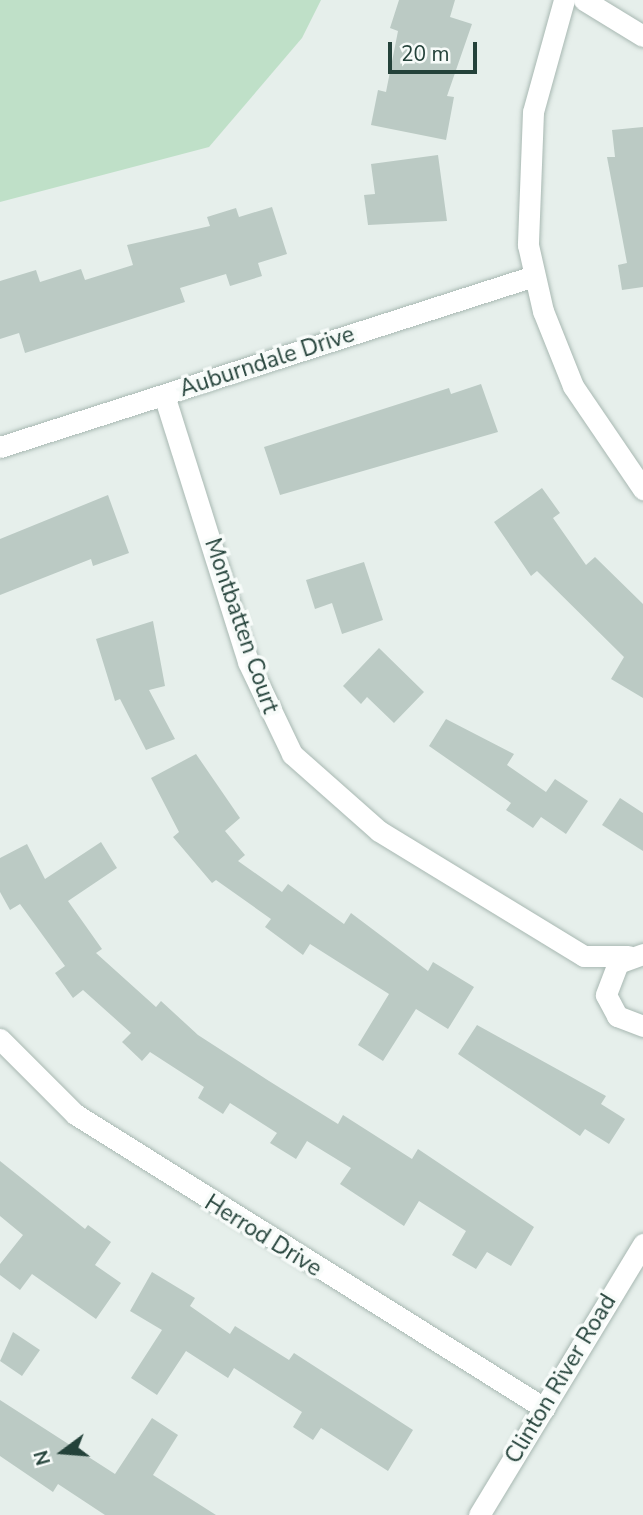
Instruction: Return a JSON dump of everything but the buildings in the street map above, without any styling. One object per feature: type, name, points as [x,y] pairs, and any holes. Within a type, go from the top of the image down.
[{"type":"street","points":[[564,0],[533,112],[528,220],[534,276],[573,386],[643,489]]},
{"type":"street","points":[[584,0],[643,36]]},
{"type":"street","name":"Auburndale Drive","points":[[0,447],[534,276]]},
{"type":"street","name":"Montbatten Court","points":[[164,395],[248,662],[292,754],[379,831],[584,956],[617,1016],[643,1026]]},
{"type":"street","points":[[584,956],[636,955]]},
{"type":"street","points":[[606,995],[611,972],[636,955]]},
{"type":"street","name":"Herrod Drive","points":[[0,1039],[75,1114],[544,1408]]},
{"type":"street","name":"Clinton River Road","points":[[479,1515],[643,1244]]},
{"type":"green space","points":[[0,0],[321,0],[302,38],[209,147],[0,202]]}]
